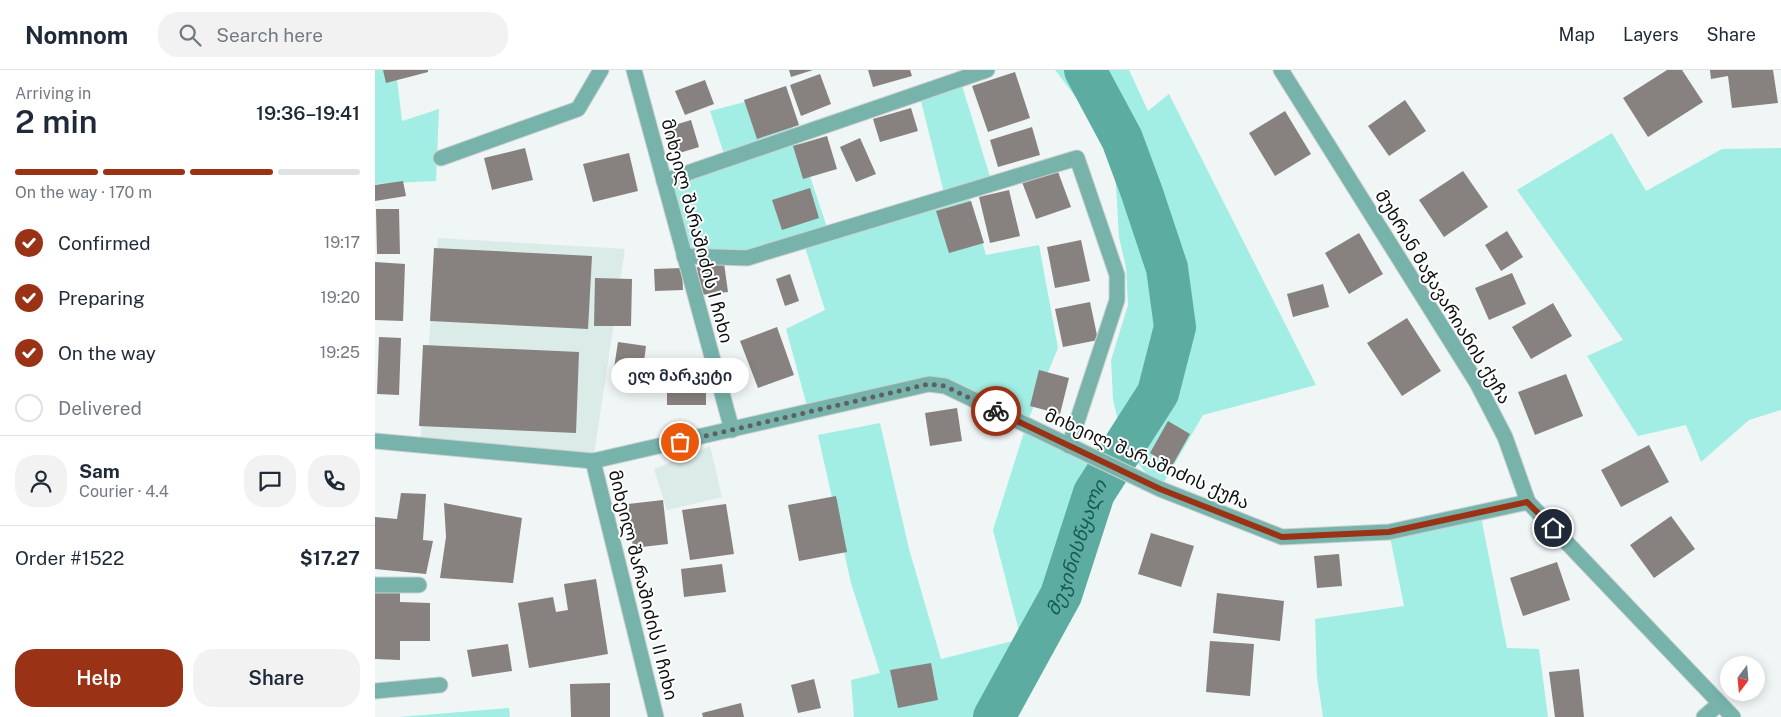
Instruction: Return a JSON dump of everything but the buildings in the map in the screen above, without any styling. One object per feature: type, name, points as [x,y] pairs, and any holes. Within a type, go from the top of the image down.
[{"type":"street","points":[[441,158],[578,109],[601,70]]},
{"type":"street","name":"მიხეილ შარაშიძის I ჩიხი","points":[[634,70],[732,430]]},
{"type":"street","points":[[664,181],[987,70]]},
{"type":"street","name":"მუხრან მაჭავარიანის ქუჩა","points":[[1281,70],[1477,383],[1505,437],[1527,502],[1733,717]]},
{"type":"street","points":[[684,256],[747,258],[1077,158],[1117,275],[1117,300],[1069,446]]},
{"type":"street","name":"მიხეილ შარაშიძის ქუჩა","points":[[375,441],[593,461],[929,384],[945,386],[1160,489],[1282,537],[1389,532],[1527,502]]},
{"type":"street","name":"მიხეილ შარაშიძის II ჩიხი","points":[[593,461],[656,717]]},
{"type":"street","points":[[375,585],[419,585]]},
{"type":"street","points":[[375,691],[439,685]]},
{"type":"street","points":[[1704,717],[1719,704]]},
{"type":"shaded area","points":[[375,70],[396,70],[402,121],[439,109],[436,181],[375,184]]},
{"type":"shaded area","points":[[1055,70],[1129,70],[1148,111],[1169,94],[1316,385],[1203,415],[1160,489],[1124,447],[1113,399],[1111,360],[1128,305],[1126,268],[1119,237],[1115,169],[1101,130]]},
{"type":"shaded area","points":[[960,79],[992,183],[967,191],[986,255],[1039,245],[1058,348],[1026,425],[1090,456],[1094,493],[1061,595],[994,717],[854,717],[851,680],[880,673],[851,583],[818,435],[880,423],[909,549],[941,659],[1021,639],[993,530],[1026,426],[945,386],[809,413],[786,329],[825,310],[803,241],[747,258],[684,256],[664,181],[726,160],[710,111],[779,93],[796,135],[829,233],[945,197],[919,93]]},
{"type":"shaded area","points":[[1612,133],[1646,191],[1722,149],[1781,148],[1781,410],[1749,420],[1701,462],[1686,425],[1638,436],[1587,356],[1623,340],[1517,190]]},
{"type":"shaded area","points":[[438,238],[625,249],[593,461],[420,445]]},
{"type":"shaded area","points":[[710,446],[722,497],[667,510],[654,469]]},
{"type":"shaded area","points":[[1480,512],[1507,648],[1539,649],[1548,717],[1323,717],[1317,677],[1315,619],[1404,606],[1389,532]]},
{"type":"shaded area","points":[[509,708],[510,717],[399,717]]},
{"type":"waterway","name":"მეჯინისწყალი","points":[[994,717],[1061,595],[1094,493],[1158,393],[1175,327],[1167,268],[1142,193],[1122,139],[1085,70]]},
{"type":"way so far","points":[[680,442],[929,384],[945,386],[996,411]]},
{"type":"place","name":"ელ მარკეტი","points":[[680,442]]},
{"type":"route","points":[[996,411],[1160,489],[1282,537],[1389,532],[1527,502],[1553,528]]}]
